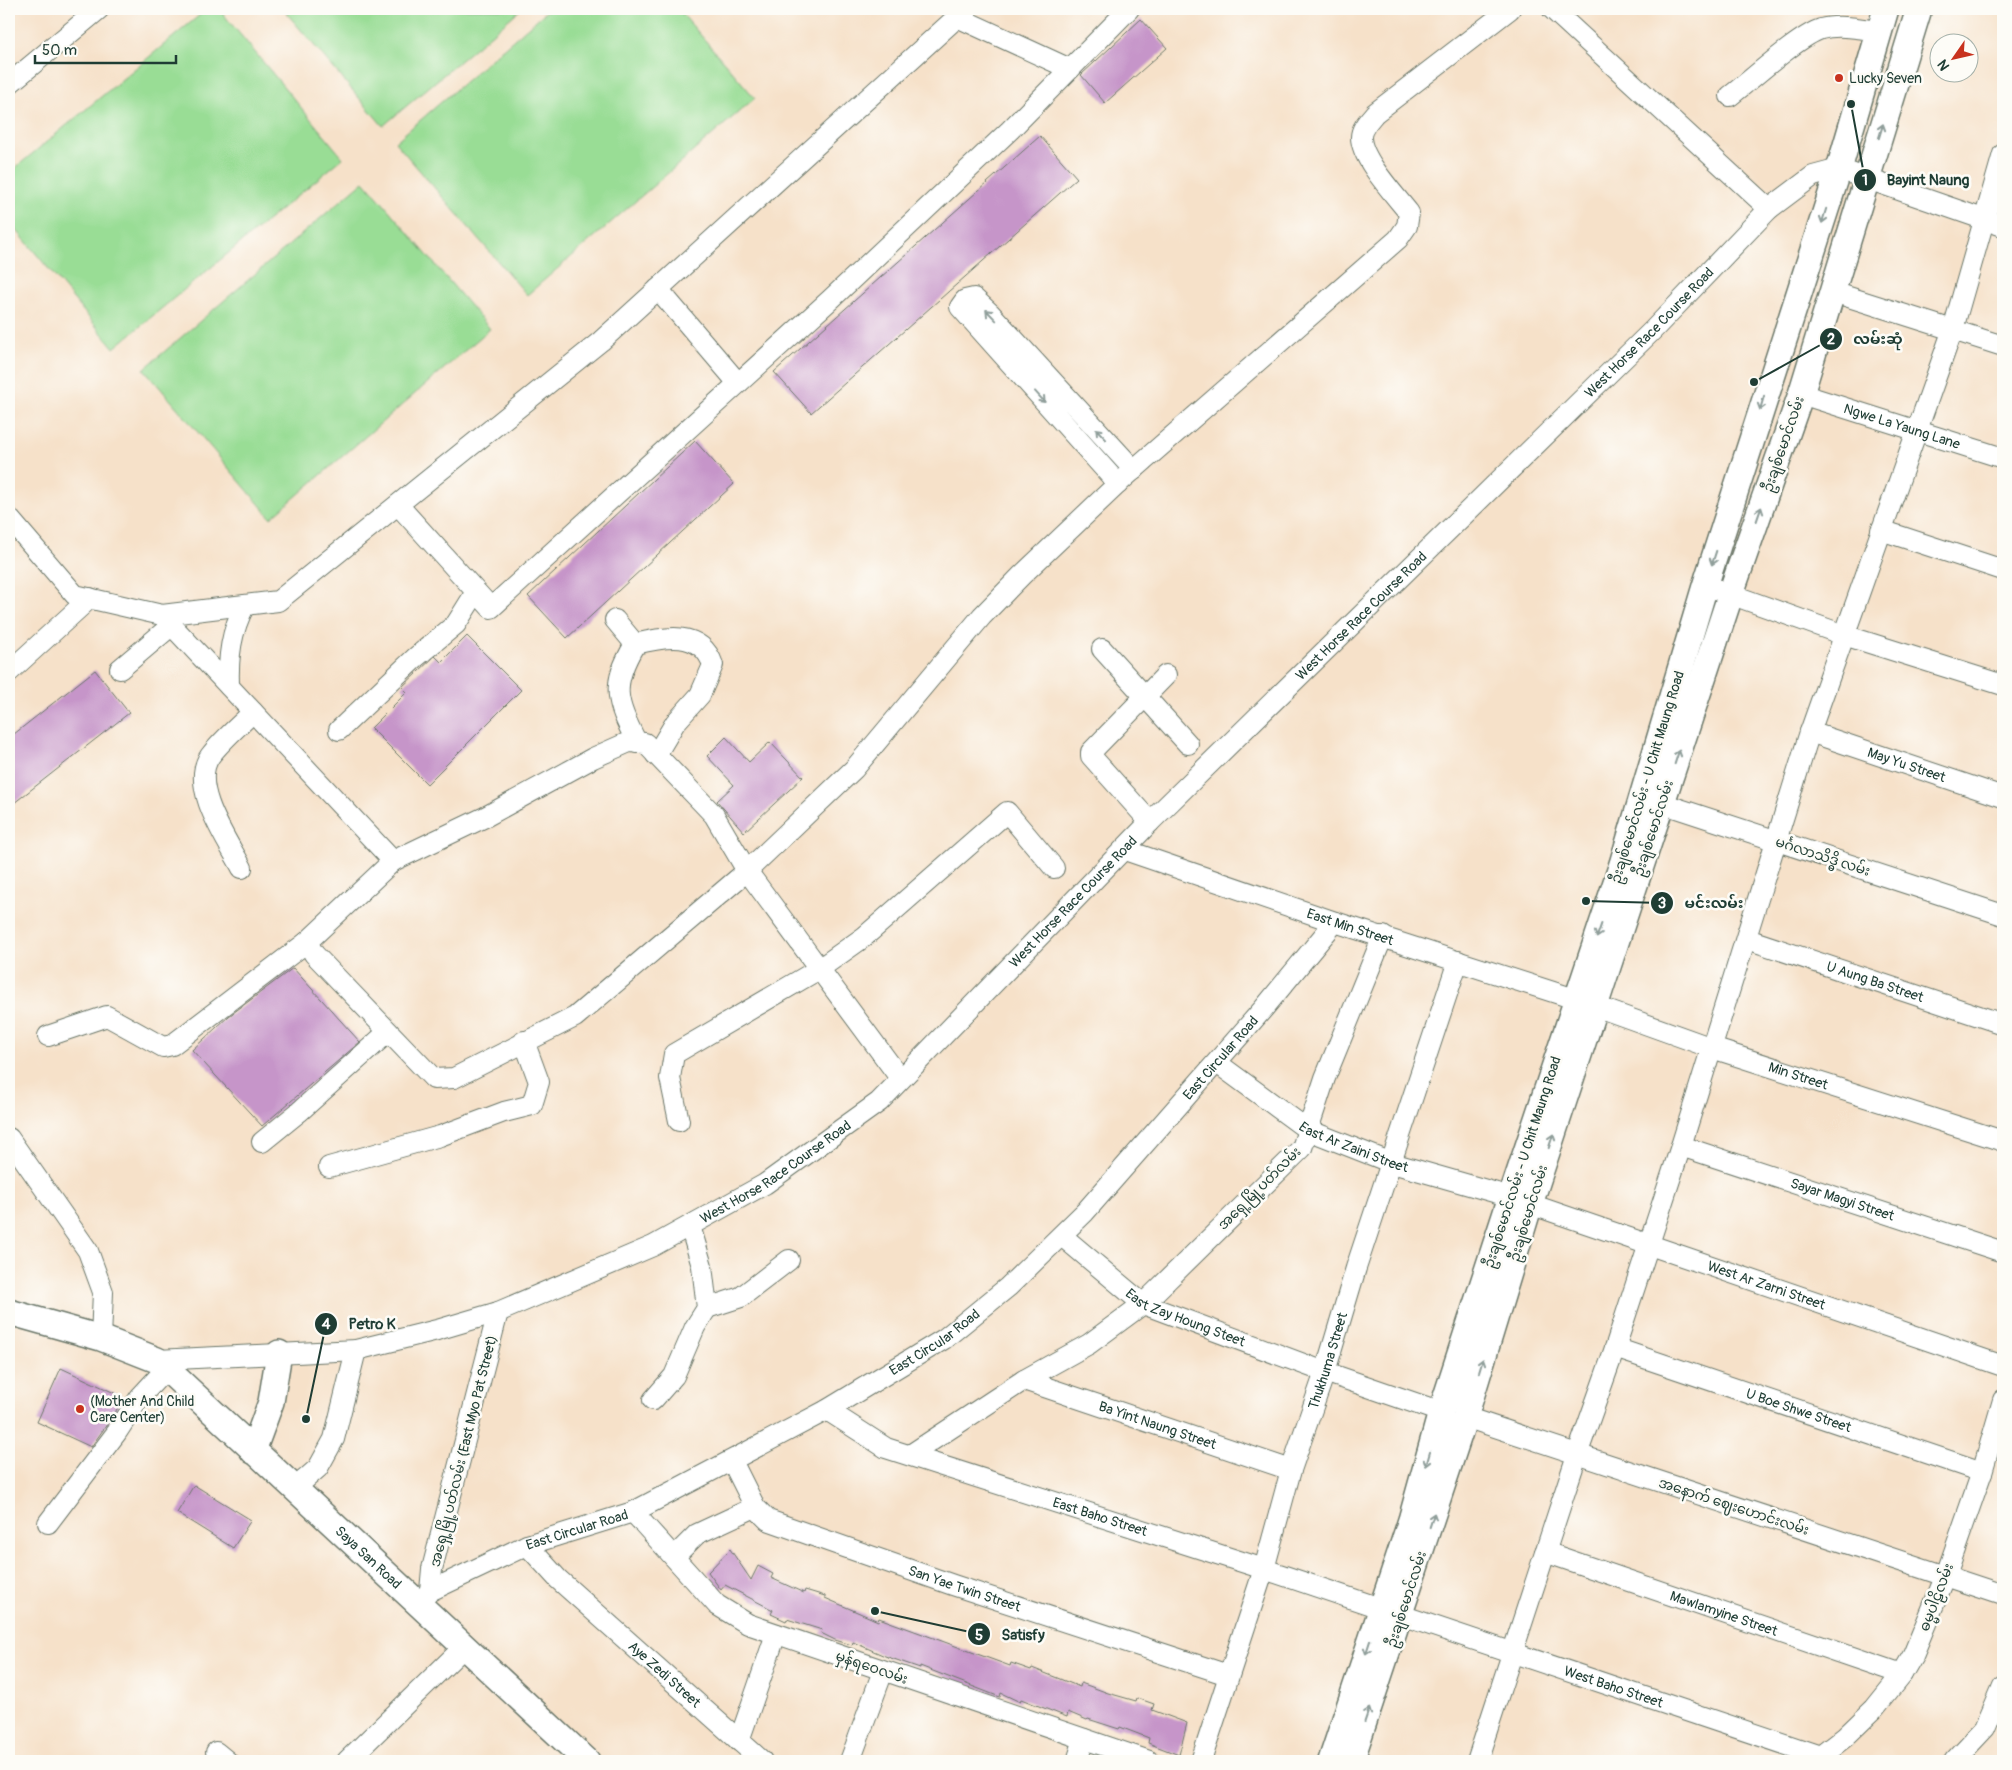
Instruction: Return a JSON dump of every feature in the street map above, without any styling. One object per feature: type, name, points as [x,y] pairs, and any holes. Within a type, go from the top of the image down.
[{"type":"main road","name":"ဦးချစ်မောင်လမ်း","points":[[1331,1761],[1466,1417],[1520,1201],[1652,800],[1731,593],[1801,394],[1919,9]]},
{"type":"main road","points":[[1839,169],[1883,20]]},
{"type":"main road","name":"ဦးချစ်မောင်လမ်း - U Chit Maung Road","points":[[1652,800],[1705,586],[1839,169]]},
{"type":"main road","name":"ဦးချစ်မောင်လမ်း - U Chit Maung Road","points":[[1441,1412],[1520,1201]]},
{"type":"main road","points":[[9,1312],[101,1338],[161,1365]]},
{"type":"main road","points":[[253,1451],[271,1402],[279,1353]]},
{"type":"main road","name":"Saya San Road","points":[[161,1365],[294,1489],[424,1597],[464,1647],[580,1759]]},
{"type":"main road","name":"ဦးချစ်မောင်လမ်း","points":[[1351,1761],[1390,1613],[1411,1520],[1441,1412]]},
{"type":"street","points":[[9,84],[99,9]]},
{"type":"street","points":[[398,505],[490,608],[738,383],[1003,137],[1129,9]]},
{"type":"street","points":[[307,942],[314,954],[434,1079],[454,1078],[524,1041],[575,1017],[747,871],[854,769],[982,616],[1118,484],[1398,239],[1407,226],[1409,213],[1365,153],[1361,135],[1375,113],[1510,9]]},
{"type":"street","points":[[1552,9],[1769,209]]},
{"type":"street","points":[[9,518],[75,595],[167,620],[245,605],[278,601],[601,341],[962,13],[1070,69]]},
{"type":"street","points":[[1730,96],[1805,38],[1822,29],[1858,28],[1883,20]]},
{"type":"street","points":[[1484,1759],[1511,1654],[1576,1455],[1615,1348],[1681,1146],[1778,841],[1810,732],[1953,329],[1994,223],[2003,154]]},
{"type":"street","points":[[1839,169],[1867,177],[1994,223]]},
{"type":"street","name":"West Horse Race Course Road","points":[[161,1365],[279,1353],[356,1350],[498,1312],[653,1246],[765,1184],[879,1102],[900,1078],[1125,850],[1150,822],[1653,330],[1769,209],[1813,176],[1839,169]]},
{"type":"street","points":[[658,289],[738,383]]},
{"type":"street","points":[[1833,292],[2003,346]]},
{"type":"street","points":[[1118,484],[960,307],[964,300],[974,298],[990,313],[1134,470]]},
{"type":"street","name":"Ngwe La Yaung Lane","points":[[1801,394],[2003,458]]},
{"type":"street","points":[[1881,530],[2003,570]]},
{"type":"street","points":[[1705,586],[1731,593],[1844,635],[2003,685]]},
{"type":"street","points":[[339,730],[415,658],[456,624],[476,592]]},
{"type":"street","points":[[9,672],[90,598]]},
{"type":"street","points":[[229,686],[228,655],[237,619],[245,605]]},
{"type":"street","points":[[120,669],[167,620]]},
{"type":"street","points":[[167,620],[393,861]]},
{"type":"street","points":[[615,620],[635,644]]},
{"type":"street","points":[[637,743],[623,715],[617,690],[622,666],[635,644],[676,637],[699,644],[709,653],[713,665],[700,695],[675,723],[656,756]]},
{"type":"street","points":[[1102,649],[1188,744]]},
{"type":"street","points":[[1150,822],[1090,756],[1091,752],[1166,675]]},
{"type":"street","points":[[242,868],[206,797],[203,778],[209,757],[253,712]]},
{"type":"street","name":"May Yu Street","points":[[1810,732],[2003,797]]},
{"type":"street","points":[[48,1036],[107,1016],[163,1047],[172,1045],[307,942],[393,861],[485,817],[593,758],[630,742],[645,743],[714,815],[747,871],[900,1078]]},
{"type":"street","name":"မင်္ဂလာသိဒ္ဓိ လမ်း","points":[[1652,800],[2003,915]]},
{"type":"street","points":[[679,1121],[670,1078],[674,1054],[819,969],[864,937],[1007,812],[1054,868]]},
{"type":"street","name":"East Min Street","points":[[1125,850],[1335,922],[1585,1002]]},
{"type":"street","name":"East Circular Road","points":[[424,1597],[527,1546],[633,1512],[732,1462],[827,1410],[944,1339],[1008,1287],[1062,1236],[1217,1063],[1335,922]]},
{"type":"street","name":"အရှေ့မြို့ပတ်လမ်း","points":[[910,1455],[1024,1380],[1089,1344],[1143,1304],[1302,1148],[1325,1078],[1383,936]]},
{"type":"street","name":"U Aung Ba Street","points":[[1747,939],[2003,1024]]},
{"type":"street","name":"Thukhuma Street","points":[[1201,1761],[1264,1569],[1291,1470],[1325,1372],[1356,1268],[1458,961]]},
{"type":"street","name":"Min Street","points":[[1585,1002],[1712,1048],[2003,1140]]},
{"type":"street","points":[[262,1142],[299,1112],[388,1032]]},
{"type":"street","points":[[329,1167],[440,1136],[504,1112],[532,1105],[539,1082],[524,1041]]},
{"type":"street","name":"East Ar Zaini Street","points":[[1217,1063],[1308,1130],[1392,1163],[1520,1201]]},
{"type":"street","points":[[9,1138],[88,1251],[103,1292],[101,1338]]},
{"type":"street","name":"Sayar Magyi Street","points":[[1681,1146],[2003,1252]]},
{"type":"street","name":"West Ar Zarni Street","points":[[1520,1201],[2003,1366]]},
{"type":"street","points":[[653,1400],[674,1376],[695,1327],[707,1308],[702,1266],[690,1226]]},
{"type":"street","name":"East Zay Houng Steet","points":[[1062,1236],[1143,1304],[1325,1372],[1441,1412]]},
{"type":"street","points":[[707,1308],[740,1297],[789,1260]]},
{"type":"street","name":"အရှေ့မြို့ပတ်လမ်း (East Myo Pat Street)","points":[[424,1597],[498,1312]]},
{"type":"street","name":"U Boe Shwe Street","points":[[1615,1348],[1982,1472]]},
{"type":"street","points":[[294,1489],[318,1468],[334,1439],[356,1350]]},
{"type":"street","points":[[48,1523],[117,1432],[161,1365]]},
{"type":"street","name":"Ba Yint Naung Street","points":[[1024,1380],[1291,1470]]},
{"type":"street","name":"ဓမ္မပါဠိလမ်း","points":[[1820,1759],[1846,1737],[1874,1709],[1902,1674],[1914,1655],[1946,1575],[1982,1472],[2003,1400]]},
{"type":"street","name":"East Baho Street","points":[[827,1410],[886,1448],[1264,1569],[1390,1613]]},
{"type":"street","name":"အနောက် ဈေးဟောင်းလမ်း","points":[[1466,1417],[2003,1595]]},
{"type":"street","name":"San Yae Twin Street","points":[[732,1462],[755,1507],[768,1520],[943,1582],[1228,1675]]},
{"type":"street","points":[[674,1557],[697,1534],[755,1507]]},
{"type":"street","name":"မှန်ရဝေလမ်း","points":[[633,1512],[717,1605],[748,1624],[1149,1761]]},
{"type":"street","name":"Aye Zedi Street","points":[[527,1546],[567,1588],[762,1761]]},
{"type":"street","name":"Mawlamyine Street","points":[[1545,1552],[1902,1674]]},
{"type":"street","name":"West Baho Street","points":[[1390,1613],[1820,1759]]},
{"type":"street","points":[[739,1741],[776,1634]]},
{"type":"street","points":[[347,1761],[464,1647]]},
{"type":"street","points":[[850,1761],[883,1671]]},
{"type":"street","points":[[1954,1761],[1985,1728],[2003,1686]]},
{"type":"street","points":[[1077,1761],[1084,1739]]},
{"type":"green space","points":[[207,9],[219,9],[343,158],[114,348],[9,221],[9,173]]},
{"type":"green space","points":[[283,9],[521,9],[383,126]]},
{"type":"green space","points":[[549,9],[678,9],[755,98],[527,295],[395,142]]},
{"type":"green space","points":[[364,181],[490,329],[271,518],[144,369]]},
{"type":"building","points":[[1141,19],[1167,48],[1105,103],[1081,75]]},
{"type":"building","points":[[1040,136],[1077,178],[811,413],[774,372]]},
{"type":"building","points":[[695,441],[734,484],[567,638],[528,596]]},
{"type":"building","points":[[467,636],[521,690],[427,784],[371,728],[407,692],[402,687],[435,656],[441,662]]},
{"type":"building","points":[[95,670],[129,713],[9,807],[9,738]]},
{"type":"building","points":[[726,737],[749,762],[770,742],[803,777],[744,832],[717,801],[734,785],[707,756]]},
{"type":"building","points":[[293,968],[360,1042],[262,1126],[192,1050],[229,1016]]},
{"type":"building","name":"(Mother And Child Care Center)","points":[[61,1368],[123,1397],[115,1413],[91,1447],[37,1422]]},
{"type":"building","points":[[194,1485],[251,1520],[233,1548],[177,1513]]},
{"type":"building","points":[[730,1549],[751,1580],[758,1566],[773,1574],[771,1578],[804,1593],[805,1590],[825,1596],[825,1598],[878,1621],[879,1618],[1010,1666],[1011,1663],[1031,1670],[1032,1668],[1080,1687],[1081,1683],[1108,1693],[1136,1701],[1137,1698],[1154,1704],[1152,1710],[1187,1723],[1179,1755],[1148,1743],[1149,1738],[1120,1727],[1119,1729],[1087,1720],[1068,1712],[1067,1717],[1021,1699],[1020,1702],[1001,1693],[1000,1697],[920,1666],[920,1668],[885,1656],[853,1642],[852,1645],[835,1640],[821,1633],[822,1630],[787,1619],[786,1621],[771,1614],[773,1610],[725,1585],[721,1590],[708,1572]]},
{"type":"place","name":"Lucky Seven","points":[[1839,78]]},
{"type":"place","name":"Bayint Naung","points":[[1851,104]]},
{"type":"place","name":"လမ်းဆုံ","points":[[1754,382]]},
{"type":"place","name":"မင်းလမ်း","points":[[1586,901]]},
{"type":"place","name":"(Mother And Child Care Center)","points":[[80,1409]]},
{"type":"place","name":"Petro K","points":[[306,1419]]},
{"type":"place","name":"Satisfy","points":[[875,1611]]}]
